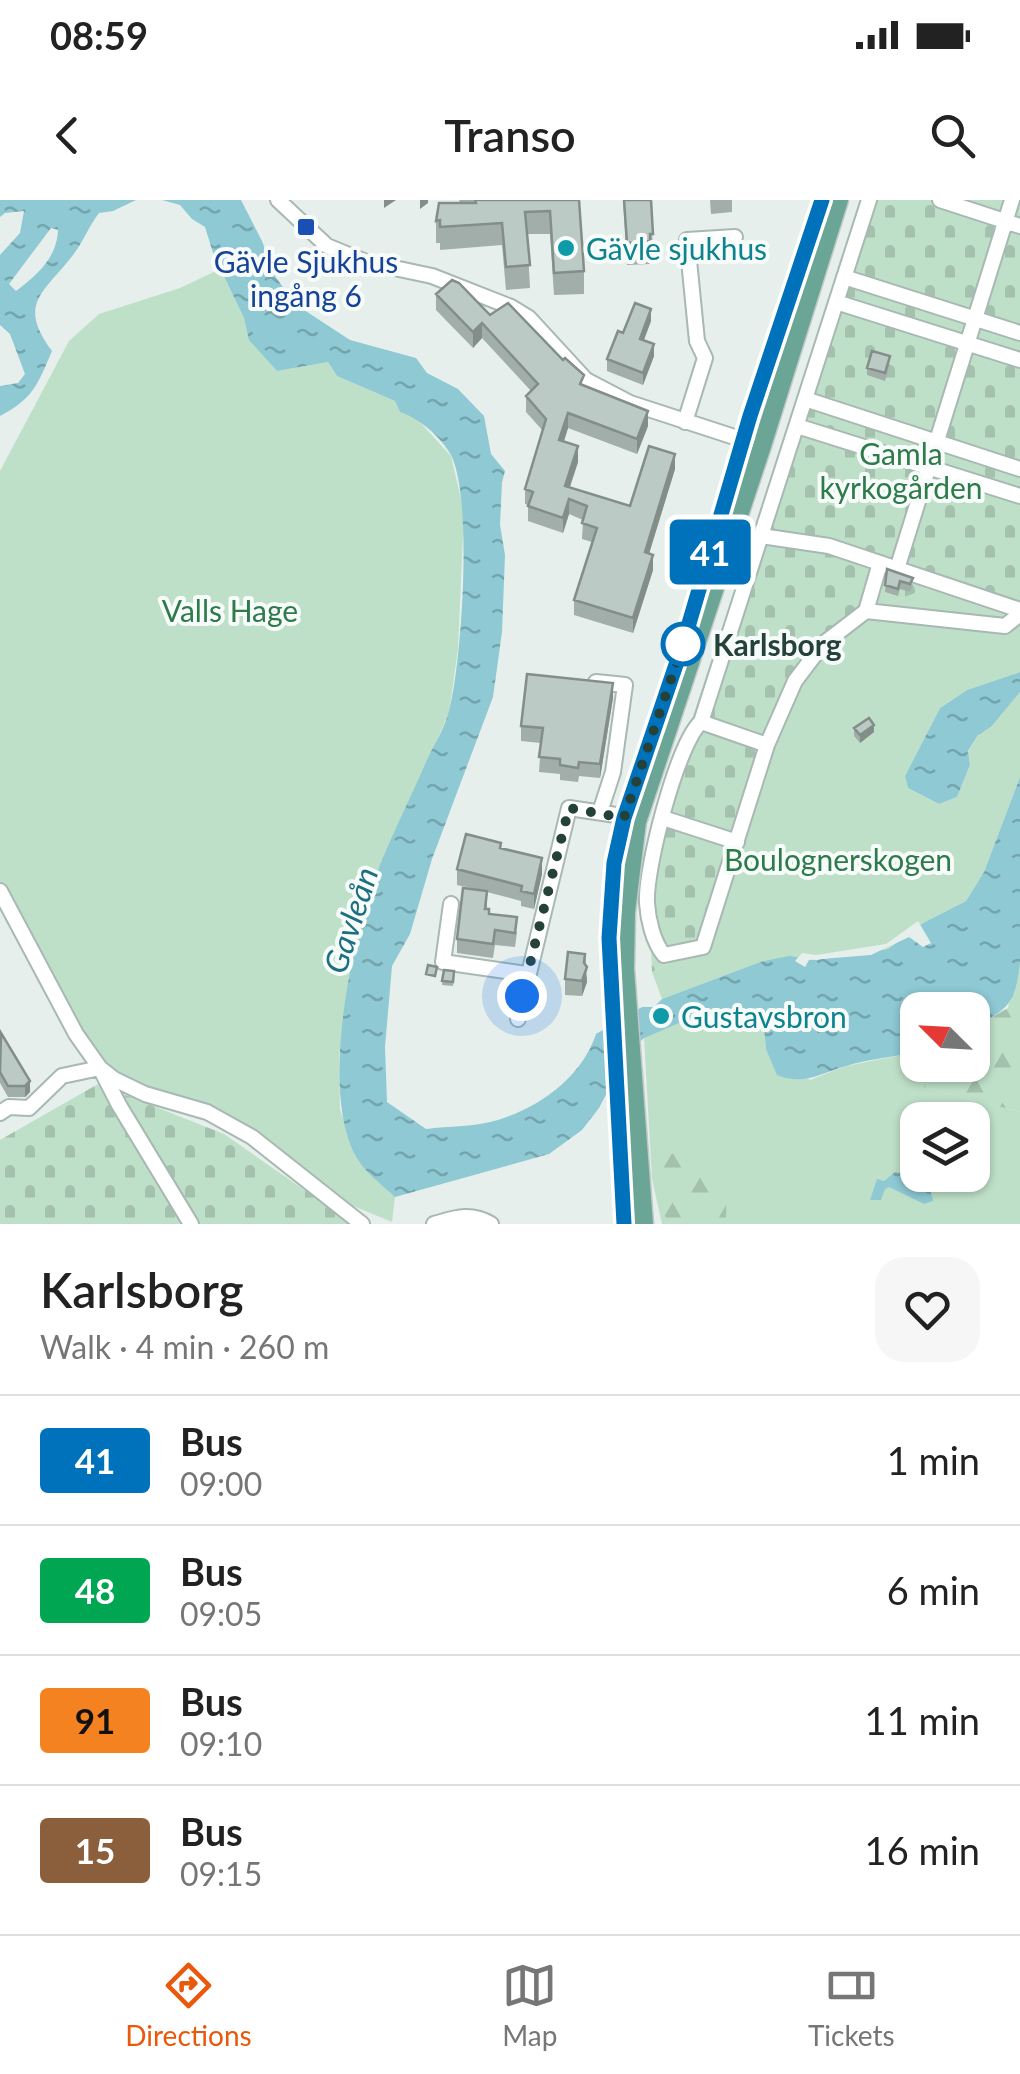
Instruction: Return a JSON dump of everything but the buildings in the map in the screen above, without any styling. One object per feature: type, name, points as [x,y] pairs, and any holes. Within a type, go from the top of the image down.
[{"type":"main road","points":[[624,1224],[624,1095],[618,969],[626,912],[630,820],[743,440],[822,200]]},
{"type":"main road","points":[[630,820],[762,446],[839,200]]},
{"type":"main road","points":[[624,1095],[644,1224]]},
{"type":"street","points":[[278,200],[327,246],[366,262],[432,276],[529,318],[586,380],[630,403],[762,446]]},
{"type":"street","points":[[870,200],[701,722],[687,741],[650,861],[647,903],[657,947],[664,955],[703,948],[766,745],[795,682],[822,644],[866,611],[880,563]]},
{"type":"street","points":[[940,200],[1013,223]]},
{"type":"street","points":[[897,568],[975,319],[1013,223],[1012,200]]},
{"type":"street","points":[[685,422],[705,358],[697,341],[687,240],[734,237]]},
{"type":"street","points":[[844,277],[1020,333]]},
{"type":"street","points":[[836,302],[1020,360]]},
{"type":"street","points":[[805,398],[1020,469]]},
{"type":"street","points":[[797,426],[1020,496]]},
{"type":"street","points":[[761,536],[829,546],[1019,608],[1005,626],[866,611]]},
{"type":"street","points":[[582,681],[625,685],[613,772],[600,812]]},
{"type":"street","points":[[701,722],[766,745]]},
{"type":"street","points":[[518,1019],[569,808],[630,820]]},
{"type":"street","points":[[663,818],[736,842]]},
{"type":"street","points":[[0,892],[76,1034],[191,1224]]},
{"type":"street","points":[[450,904],[443,962],[526,974]]},
{"type":"street","points":[[100,1068],[114,1079],[207,1112],[252,1138],[362,1224]]},
{"type":"street","points":[[3,1107],[29,1108],[62,1076],[100,1068]]},
{"type":"street","points":[[434,1224],[474,1216],[490,1224]]},
{"type":"green space","name":"Gamla kyrkogården","points":[[865,200],[1020,200],[1020,601],[1017,609],[936,585],[861,614],[795,681],[703,947],[652,972],[651,945],[640,915],[645,860]]},
{"type":"green space","name":"Valls Hage","points":[[220,269],[244,318],[250,340],[277,371],[328,362],[337,376],[395,401],[400,412],[416,418],[451,456],[464,512],[458,649],[449,713],[375,878],[356,946],[339,1055],[340,1109],[354,1152],[395,1197],[392,1222],[327,1195],[252,1137],[100,1068],[0,891],[0,471],[69,341],[99,314],[180,288]]},
{"type":"green space","name":"Boulognerskogen","points":[[936,585],[1017,608],[1020,601],[1020,672],[967,690],[940,708],[905,776],[908,788],[939,804],[957,797],[970,765],[968,752],[978,735],[991,727],[1020,692],[1020,777],[984,872],[966,901],[923,923],[888,949],[760,962],[662,999],[652,972],[703,947],[795,681],[861,614]]},
{"type":"green space","points":[[1020,941],[1020,1112],[924,1087],[924,1082],[990,1082],[990,1018],[1008,1008]]},
{"type":"green space","points":[[733,1011],[763,1017],[766,1049],[810,1080],[846,1066],[900,1055],[900,1082],[925,1082],[925,1087],[982,1102],[900,1102],[900,1192],[990,1192],[990,1104],[1020,1112],[1020,1224],[662,1224],[652,1179],[644,1037],[700,1014]]},
{"type":"green space","points":[[98,1084],[224,1134],[353,1224],[0,1224],[0,1140]]},
{"type":"green space","points":[[680,1151],[709,1172],[722,1189],[725,1224],[667,1224],[652,1161]]},
{"type":"water","points":[[0,200],[136,200],[99,213],[73,255],[38,299],[36,321],[52,351],[33,390],[0,416],[0,386],[18,383],[25,374],[10,334],[0,325],[0,255],[20,233],[24,211],[0,217]],"holes":[[[51,228],[58,230],[50,257],[16,291],[9,284]]]},
{"type":"water","points":[[162,200],[241,200],[275,276],[295,304],[350,340],[416,358],[427,373],[458,389],[484,416],[491,454],[505,471],[500,525],[505,555],[502,632],[493,697],[432,859],[410,934],[392,966],[385,1047],[387,1102],[426,1129],[498,1120],[529,1107],[558,1088],[581,1064],[596,1034],[642,1007],[654,1007],[662,999],[760,962],[789,956],[816,960],[888,949],[923,923],[966,901],[984,872],[1020,777],[1020,962],[1016,988],[1008,1004],[990,1018],[990,992],[900,992],[900,1055],[796,1079],[777,1075],[766,1049],[763,1017],[733,1011],[700,1014],[644,1038],[627,1054],[599,1108],[582,1130],[549,1154],[395,1197],[373,1177],[354,1153],[344,1124],[340,1091],[343,1016],[357,941],[375,878],[442,730],[454,688],[463,581],[458,476],[451,455],[422,424],[400,412],[395,401],[337,376],[328,362],[277,371],[249,340],[244,318],[214,256],[205,227],[180,205]]},
{"type":"water","points":[[1020,672],[1020,692],[991,727],[978,735],[968,751],[970,765],[957,797],[939,804],[908,788],[905,776],[940,708],[967,690]]},
{"type":"water","points":[[895,1172],[900,1173],[900,1192],[930,1192],[933,1201],[924,1204],[889,1187],[881,1200],[870,1200],[877,1179],[884,1181]]},
{"type":"pier","points":[[918,921],[931,943],[923,947],[909,937],[871,955],[809,960],[805,967],[795,961],[802,953],[816,955],[886,944]]},
{"type":"bus line","name":"41","points":[[624,1224],[609,938],[614,863],[624,818],[683,644],[750,416],[822,200]]},
{"type":"place","name":"Gävle Sjukhus ingång 6","points":[[306,227]]},
{"type":"place","name":"Gävle sjukhus","points":[[566,248]]},
{"type":"place","name":"Karlsborg","points":[[683,644]]},
{"type":"place","name":"Gustavsbron","points":[[661,1016]]},
{"type":"route","points":[[522,996],[569,808],[624,818],[683,644]]},
{"type":"water label","name":"Gavleån","points":[[350,920]]}]
